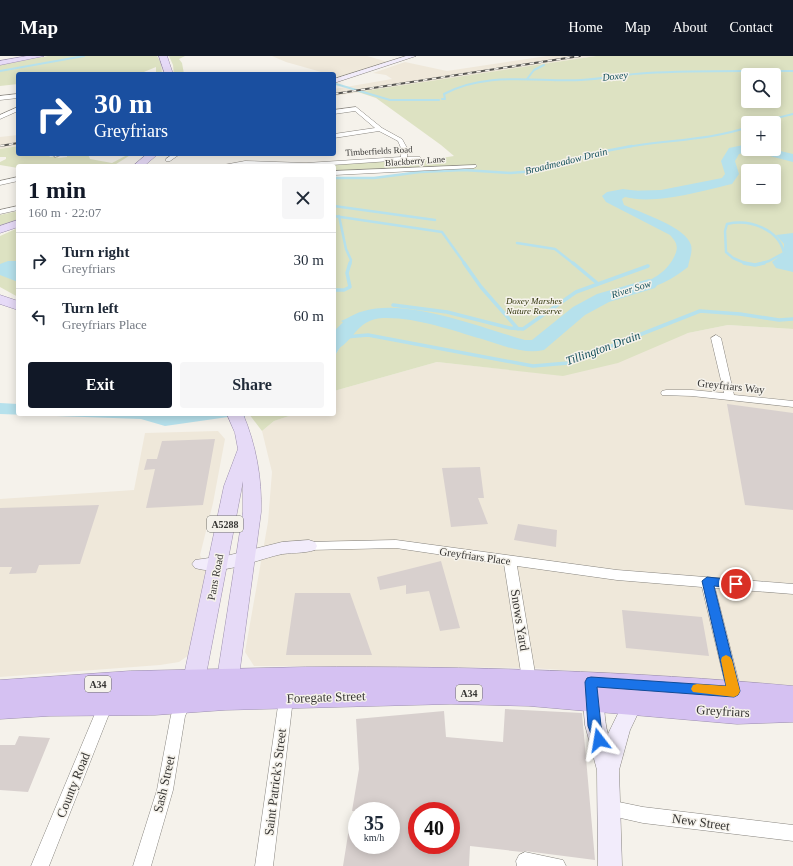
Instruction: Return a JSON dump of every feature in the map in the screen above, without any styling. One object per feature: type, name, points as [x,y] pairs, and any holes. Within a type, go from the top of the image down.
[{"type":"highway","name":"Foregate Street","points":[[0,691],[62,685],[190,691],[227,689],[340,677],[529,679],[592,691],[642,705]]},
{"type":"highway","name":"Foregate Street","points":[[227,689],[286,698],[451,693],[529,695],[592,691]]},
{"type":"highway","name":"Foregate Street","points":[[0,708],[106,704],[155,704],[190,691]]},
{"type":"highway","name":"Greyfriars","points":[[592,691],[734,691],[793,697]]},
{"type":"highway","name":"Greyfriars","points":[[642,705],[737,713],[793,711]]},
{"type":"main road","points":[[0,63],[40,56]]},
{"type":"main road","points":[[163,56],[167,72]]},
{"type":"main road","points":[[140,164],[150,156]]},
{"type":"main road","points":[[0,230],[16,224]]},
{"type":"main road","points":[[0,299],[16,305]]},
{"type":"main road","name":"Pans Road","points":[[227,689],[244,559],[252,512],[253,485],[245,451],[243,433],[236,416]]},
{"type":"main road","name":"Pans Road","points":[[190,691],[215,578],[209,564],[245,451]]},
{"type":"street","points":[[336,79],[413,56]]},
{"type":"street","points":[[0,98],[14,94]]},
{"type":"street","points":[[336,112],[355,108],[380,129],[400,140],[404,148],[404,159]]},
{"type":"street","points":[[0,117],[16,110]]},
{"type":"street","points":[[336,136],[380,129]]},
{"type":"street","points":[[168,160],[178,156]]},
{"type":"street","points":[[245,163],[250,156]]},
{"type":"street","name":"Timberfields Road","points":[[322,164],[418,158]]},
{"type":"street","name":"Timberfields Road","points":[[237,164],[276,164]]},
{"type":"street","name":"Blackberry Lane","points":[[336,173],[474,166]]},
{"type":"street","points":[[0,183],[16,180]]},
{"type":"street","points":[[0,212],[16,208]]},
{"type":"street","points":[[716,338],[730,398]]},
{"type":"street","name":"Greyfriars Way","points":[[666,393],[692,393],[793,404]]},
{"type":"street","name":"Greyfriars Place","points":[[209,564],[244,559],[280,549],[310,546],[396,544],[617,575],[793,589]]},
{"type":"street","name":"Snows Yard","points":[[510,560],[529,679]]},
{"type":"street","points":[[707,581],[734,691]]},
{"type":"street","name":"Sash Street","points":[[142,866],[165,790],[178,715],[190,691]]},
{"type":"street","points":[[592,691],[594,726],[608,770],[610,866]]},
{"type":"street","name":"Saint Patrick's Street","points":[[264,866],[286,698]]},
{"type":"street","name":"County Road","points":[[40,866],[106,704]]},
{"type":"street","points":[[608,770],[620,728],[642,705]]},
{"type":"street","name":"New Street","points":[[609,808],[734,827],[793,833]]},
{"type":"street","points":[[526,866],[525,861],[557,866]]},
{"type":"shaded area","points":[[272,56],[367,56],[388,62],[339,77],[336,76],[336,72],[321,72],[286,62]]},
{"type":"shaded area","points":[[547,56],[596,56],[336,96],[336,89],[392,79],[386,75],[373,73],[405,62],[447,71]]},
{"type":"shaded area","points":[[16,135],[16,146],[0,149],[0,137]]},
{"type":"shaded area","points":[[728,325],[793,329],[793,688],[710,680],[532,668],[254,666],[245,652],[268,522],[272,472],[262,431],[274,421],[289,416],[336,416],[336,390],[437,362],[541,373],[688,333]]},
{"type":"shaded area","points":[[218,431],[225,439],[213,503],[200,555],[213,584],[196,650],[179,662],[160,665],[0,677],[0,499],[134,490],[145,433]]},
{"type":"green space","points":[[48,56],[157,56],[161,63],[162,72],[156,72],[156,67],[144,72],[16,72],[16,84],[0,86],[0,65]]},
{"type":"green space","points":[[169,56],[185,56],[179,59],[182,63],[184,72],[174,72],[173,65]]},
{"type":"green space","name":"Doxey Marshes Nature Reserve","points":[[596,56],[793,56],[793,329],[728,325],[688,333],[618,363],[563,376],[437,362],[336,390],[336,354],[344,340],[336,338],[336,178],[374,178],[420,172],[463,170],[460,166],[336,172],[336,164],[331,164],[366,161],[429,160],[454,156],[376,98],[358,92]]},
{"type":"green space","points":[[16,146],[16,156],[57,156],[58,158],[67,156],[89,156],[90,159],[112,163],[125,156],[129,156],[116,164],[16,164],[16,168],[0,165],[0,162],[6,159],[6,157],[0,157],[0,149]]},
{"type":"green space","points":[[16,211],[16,221],[0,227],[0,215]]},
{"type":"green space","points":[[16,229],[16,296],[0,287],[0,236]]},
{"type":"green space","points":[[251,416],[289,416],[274,421],[262,431]]},
{"type":"water","points":[[623,189],[661,194],[628,195],[622,199],[624,205],[662,221],[681,232],[687,238],[692,250],[688,267],[671,279],[655,286],[618,293],[650,280],[664,271],[676,254],[677,248],[676,243],[670,235],[606,202],[602,196],[607,192]]},
{"type":"water","points":[[793,233],[793,272],[776,268],[772,262],[784,253],[784,244],[776,235]]},
{"type":"water","points":[[8,261],[16,261],[16,281],[0,275],[0,264]]},
{"type":"water","points":[[369,315],[366,322],[355,327],[347,336],[351,338],[346,338],[336,354],[336,332],[344,323],[341,321],[352,316]]},
{"type":"water","points":[[0,403],[16,404],[16,415],[0,414]]},
{"type":"water","points":[[56,416],[245,416],[245,418],[228,417],[165,426],[141,419]]},
{"type":"building","points":[[727,404],[793,413],[793,510],[745,505]]},
{"type":"building","points":[[215,439],[203,505],[146,508],[155,469],[144,470],[147,459],[157,459],[162,441]]},
{"type":"building","points":[[480,467],[484,498],[478,498],[488,524],[451,527],[442,468]]},
{"type":"building","points":[[99,505],[80,564],[39,565],[36,573],[9,574],[12,567],[0,567],[0,508]]},
{"type":"building","points":[[518,524],[557,530],[556,547],[514,540]]},
{"type":"building","points":[[441,561],[460,628],[440,631],[429,591],[406,594],[406,585],[380,590],[377,577]]},
{"type":"building","points":[[295,593],[350,593],[372,655],[286,655]]},
{"type":"building","points":[[622,610],[702,617],[709,656],[626,648]]},
{"type":"building","points":[[505,709],[582,713],[595,860],[470,846],[469,866],[343,866],[348,835],[348,854],[400,854],[400,802],[354,802],[359,769],[356,719],[444,711],[446,737],[503,742]]},
{"type":"building","points":[[19,736],[50,738],[28,792],[0,790],[0,745],[15,745]]},
{"type":"waterway","name":"Doxey","points":[[0,71],[84,56]]},
{"type":"waterway","points":[[527,79],[534,70],[544,65]]},
{"type":"waterway","name":"Doxey","points":[[442,99],[445,99],[444,94],[460,87],[477,82],[494,80],[581,80],[684,71],[793,71]]},
{"type":"waterway","name":"Doxey","points":[[336,84],[390,100],[439,100]]},
{"type":"waterway","name":"Broadmeadow Drain","points":[[781,117],[793,114]]},
{"type":"waterway","name":"Broadmeadow Drain","points":[[627,147],[719,135],[741,129]]},
{"type":"waterway","name":"Broadmeadow Drain","points":[[336,178],[374,178],[420,172],[464,170],[511,173],[533,171],[554,167],[595,153],[632,146]]},
{"type":"waterway","name":"River Sow","points":[[630,194],[661,194],[727,181],[732,174],[728,161],[734,151],[741,150]]},
{"type":"waterway","name":"River Sow","points":[[781,155],[793,158]]},
{"type":"waterway","points":[[336,206],[435,220]]},
{"type":"waterway","points":[[339,217],[442,232],[465,264]]},
{"type":"waterway","points":[[339,217],[346,249],[351,260],[350,264]]},
{"type":"waterway","points":[[745,263],[733,258],[726,252],[725,231],[727,224],[745,223],[754,225],[770,232],[776,238],[784,253],[769,261],[759,264]]},
{"type":"waterway","points":[[517,243],[555,249],[574,264]]},
{"type":"waterway","points":[[336,290],[344,290],[350,287],[347,273],[350,263]]},
{"type":"waterway","points":[[464,263],[481,287],[518,329]]},
{"type":"waterway","points":[[573,263],[597,283]]},
{"type":"waterway","points":[[745,263],[755,265],[764,263]]},
{"type":"waterway","points":[[518,329],[523,329],[576,292],[648,266]]},
{"type":"waterway","name":"River Sow","points":[[336,341],[345,330],[358,320],[369,315],[383,313],[401,314],[423,318],[468,329],[524,346],[537,346],[579,311],[603,298],[649,284]]},
{"type":"waterway","points":[[393,305],[447,312],[518,329]]},
{"type":"waterway","name":"Tillington Drain","points":[[345,337],[368,335],[533,366],[568,363],[700,311],[740,314],[779,320],[793,319]]},
{"type":"railway","points":[[336,94],[580,56]]},
{"type":"railway","points":[[0,146],[16,143]]},
{"type":"slow traffic","points":[[697,689],[734,691],[726,660]]},
{"type":"route","points":[[599,740],[594,726],[591,682],[734,691],[707,581],[736,584]]}]
